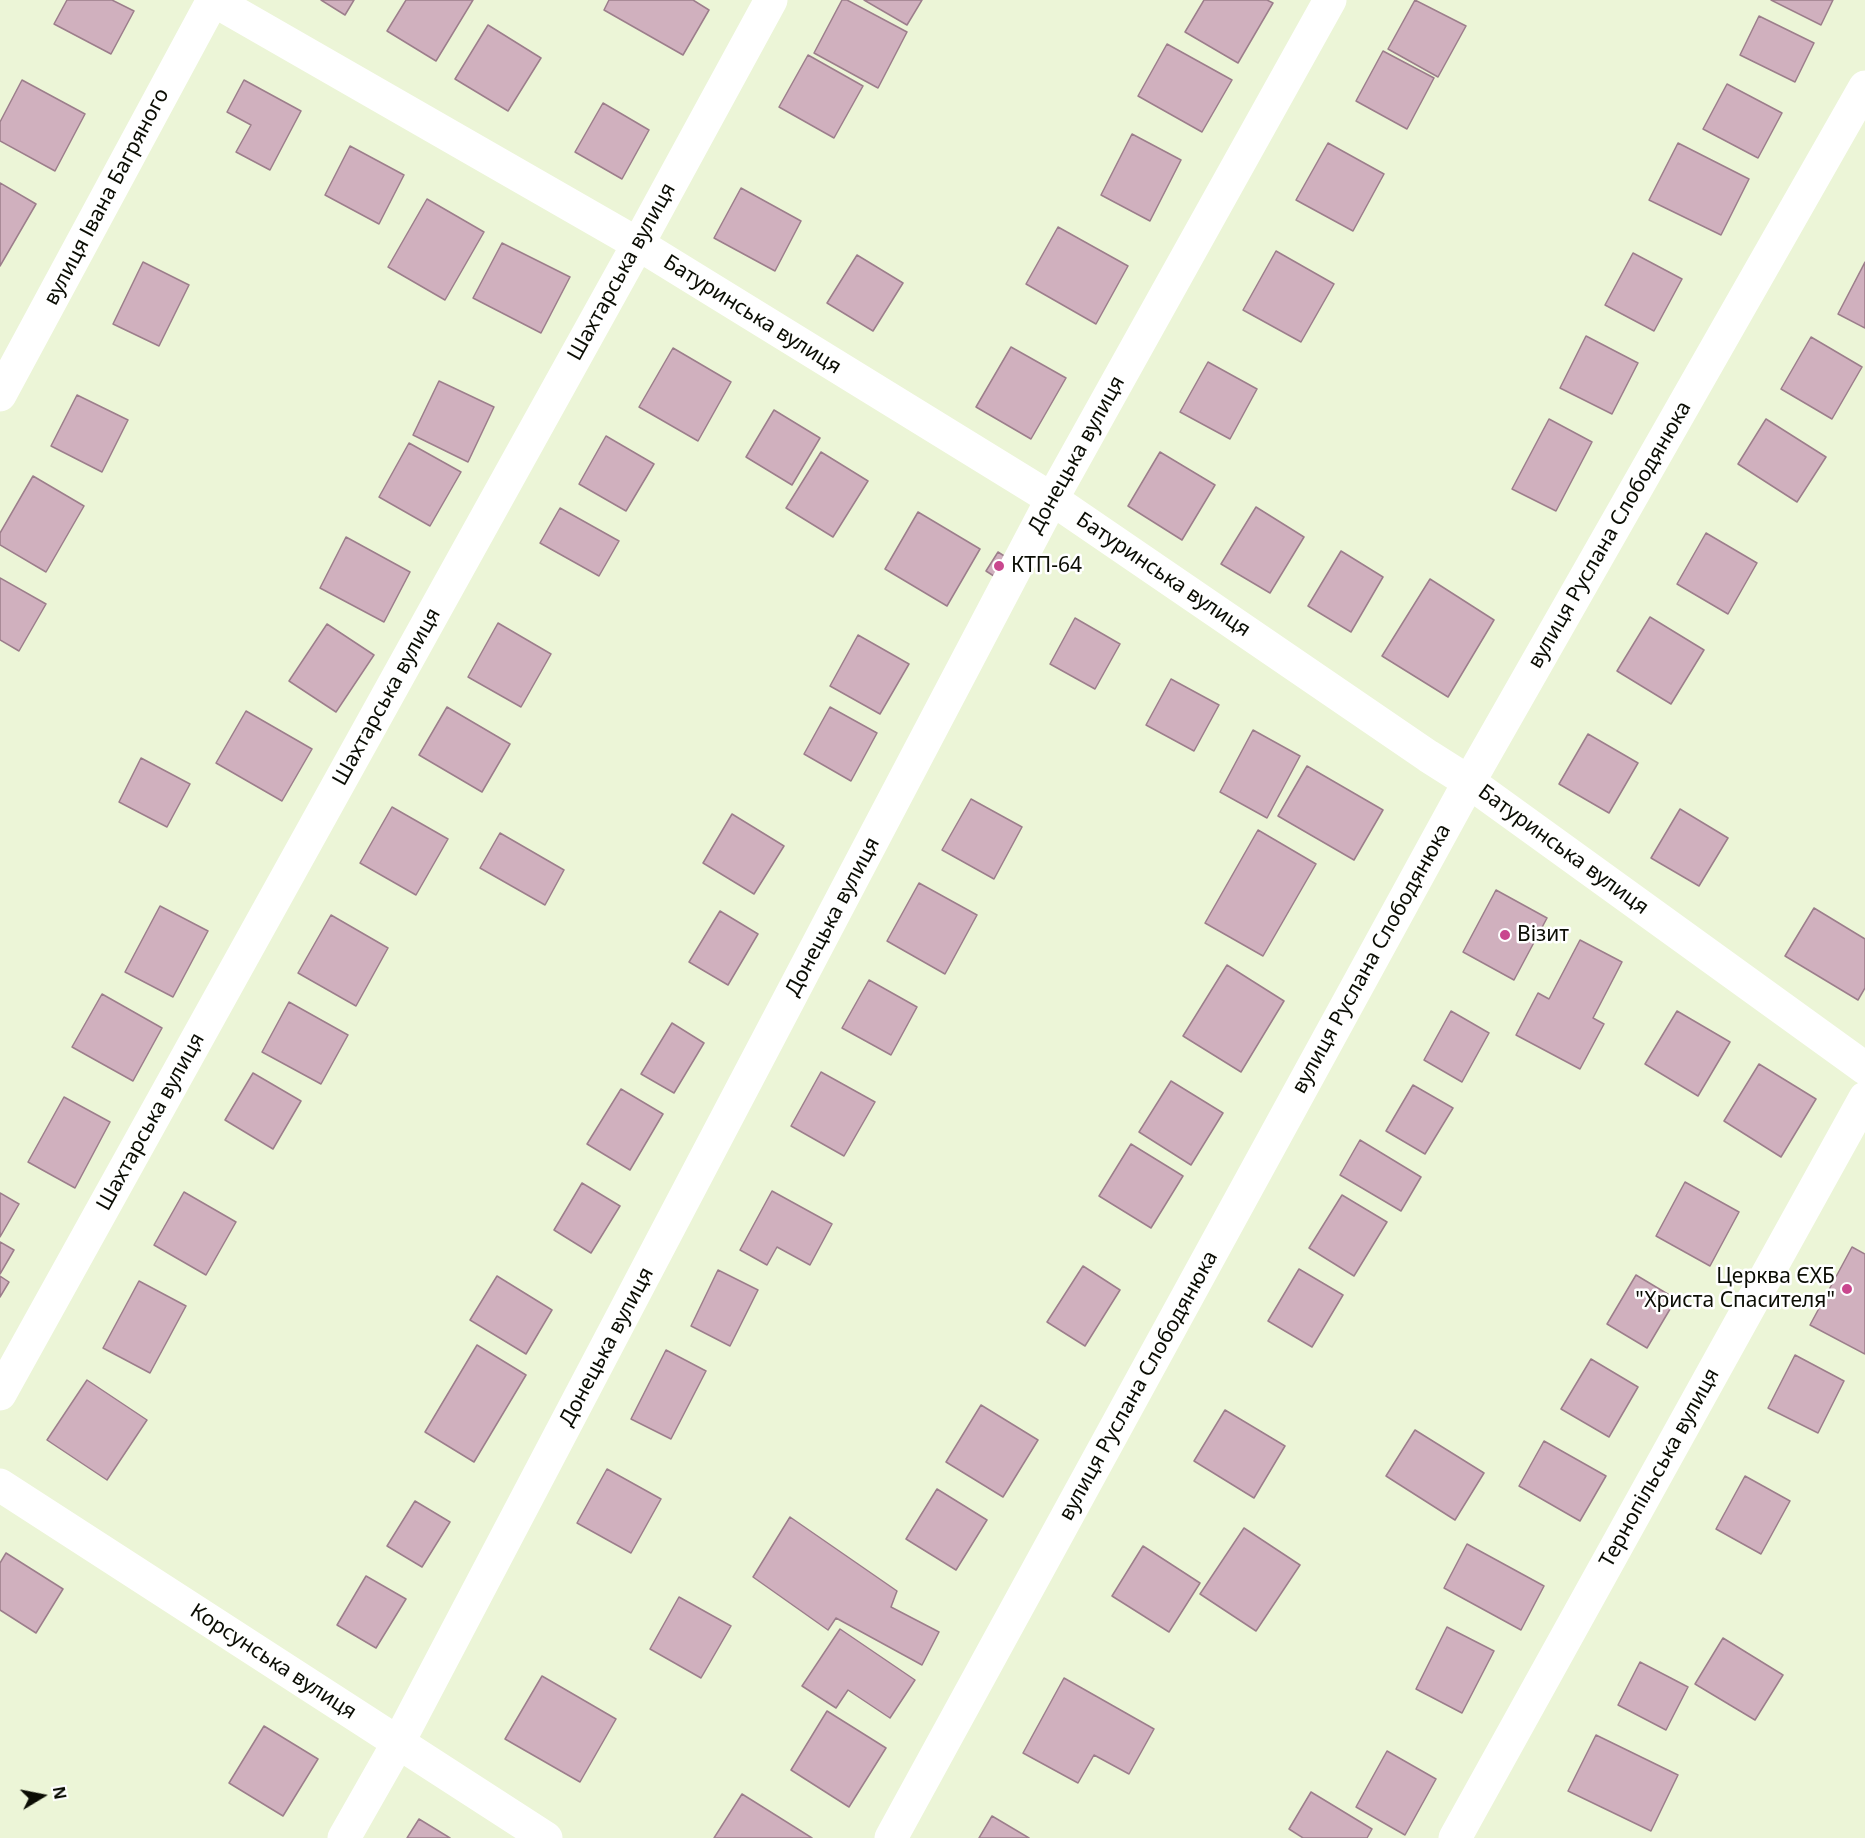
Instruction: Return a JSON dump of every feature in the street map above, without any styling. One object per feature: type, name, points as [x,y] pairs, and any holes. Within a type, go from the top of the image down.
[{"type":"street","name":"Батуринська вулиця","points":[[213,0],[638,244],[1052,499],[1469,782],[1865,1068]]},
{"type":"street","name":"вулиця Івана Багряного","points":[[0,395],[213,0]]},
{"type":"street","name":"Шахтарська вулиця","points":[[0,1394],[771,0]]},
{"type":"street","name":"Донецька вулиця","points":[[344,1838],[398,1743],[1052,499],[1330,0]]},
{"type":"street","name":"вулиця Руслана Слободянюка","points":[[891,1838],[1469,782],[1865,87]]},
{"type":"street","name":"Тернопільська вулиця","points":[[1455,1838],[1865,1098]]},
{"type":"street","name":"Корсунська вулиця","points":[[0,1485],[546,1838]]},
{"type":"building","points":[[67,0],[112,0],[134,11],[111,54],[54,24]]},
{"type":"building","points":[[321,0],[354,0],[345,15]]},
{"type":"building","points":[[406,0],[473,0],[436,61],[387,31]]},
{"type":"building","points":[[609,0],[693,0],[709,10],[683,55],[604,10]]},
{"type":"building","points":[[842,0],[847,0],[907,32],[878,88],[814,53]]},
{"type":"building","points":[[864,0],[922,0],[907,25]]},
{"type":"building","points":[[1204,0],[1267,0],[1273,3],[1238,63],[1185,32]]},
{"type":"building","points":[[1415,0],[1466,26],[1438,77],[1388,49]]},
{"type":"building","points":[[1771,0],[1833,0],[1821,25]]},
{"type":"building","points":[[1759,16],[1814,43],[1795,82],[1740,55]]},
{"type":"building","points":[[488,25],[541,58],[508,111],[455,79]]},
{"type":"building","points":[[1167,44],[1232,80],[1202,132],[1138,96]]},
{"type":"building","points":[[1383,51],[1434,78],[1407,129],[1356,101]]},
{"type":"building","points":[[808,55],[863,86],[834,138],[779,107]]},
{"type":"building","points":[[22,80],[85,114],[55,171],[0,141],[0,122]]},
{"type":"building","points":[[244,80],[301,111],[270,170],[236,152],[251,125],[227,112]]},
{"type":"building","points":[[1727,84],[1782,113],[1758,158],[1703,129]]},
{"type":"building","points":[[603,103],[649,130],[622,179],[575,152]]},
{"type":"building","points":[[1132,134],[1181,160],[1150,221],[1101,195]]},
{"type":"building","points":[[1328,143],[1384,174],[1353,231],[1296,200]]},
{"type":"building","points":[[1678,143],[1749,179],[1721,235],[1649,200]]},
{"type":"building","points":[[350,146],[404,175],[379,224],[325,195]]},
{"type":"building","points":[[0,183],[36,204],[0,266]]},
{"type":"building","points":[[741,188],[801,221],[775,271],[714,238]]},
{"type":"building","points":[[427,199],[484,232],[445,300],[388,267]]},
{"type":"building","points":[[1058,227],[1128,266],[1096,324],[1026,284]]},
{"type":"building","points":[[502,243],[570,277],[541,333],[473,298]]},
{"type":"building","points":[[1276,251],[1334,284],[1301,342],[1243,310]]},
{"type":"building","points":[[1633,253],[1682,279],[1654,331],[1605,305]]},
{"type":"building","points":[[857,255],[903,283],[873,331],[827,303]]},
{"type":"building","points":[[143,262],[189,285],[159,346],[113,324]]},
{"type":"building","points":[[1865,262],[1865,328],[1838,314]]},
{"type":"building","points":[[1586,336],[1638,363],[1612,414],[1560,388]]},
{"type":"building","points":[[1811,337],[1862,367],[1832,419],[1781,389]]},
{"type":"building","points":[[1011,347],[1066,378],[1031,439],[976,407]]},
{"type":"building","points":[[673,348],[731,382],[698,441],[639,407]]},
{"type":"building","points":[[1208,362],[1257,389],[1230,439],[1180,412]]},
{"type":"building","points":[[439,381],[494,407],[468,462],[413,435]]},
{"type":"building","points":[[77,395],[128,420],[102,472],[51,446]]},
{"type":"building","points":[[774,410],[820,438],[792,485],[746,457]]},
{"type":"building","points":[[1549,419],[1592,442],[1556,511],[1512,489]]},
{"type":"building","points":[[1766,419],[1826,457],[1797,502],[1738,464]]},
{"type":"building","points":[[606,436],[654,464],[626,511],[579,484]]},
{"type":"building","points":[[409,443],[461,472],[430,526],[379,497]]},
{"type":"building","points":[[821,452],[868,481],[833,537],[786,508]]},
{"type":"building","points":[[1160,452],[1215,485],[1182,540],[1128,506]]},
{"type":"building","points":[[33,476],[84,506],[46,572],[0,545],[0,533]]},
{"type":"building","points":[[1256,507],[1304,537],[1270,593],[1221,564]]},
{"type":"building","points":[[560,508],[619,541],[599,576],[540,543]]},
{"type":"building","points":[[918,512],[980,549],[947,606],[885,569]]},
{"type":"building","points":[[1706,533],[1757,563],[1728,614],[1677,584]]},
{"type":"building","points":[[346,537],[410,572],[384,622],[320,588]]},
{"type":"building","points":[[1341,551],[1383,577],[1351,632],[1308,606]]},
{"type":"building","name":"КТП-64","points":[[998,552],[1012,561],[1000,580],[986,571]]},
{"type":"building","points":[[0,578],[46,604],[19,651],[0,640]]},
{"type":"building","points":[[1430,579],[1494,620],[1448,697],[1382,656]]},
{"type":"building","points":[[1650,617],[1704,650],[1671,704],[1617,671]]},
{"type":"building","points":[[1075,618],[1120,644],[1095,689],[1050,664]]},
{"type":"building","points":[[498,623],[551,654],[521,707],[468,677]]},
{"type":"building","points":[[327,624],[374,655],[336,712],[289,681]]},
{"type":"building","points":[[858,635],[909,664],[880,714],[830,686]]},
{"type":"building","points":[[1171,679],[1219,705],[1194,751],[1146,725]]},
{"type":"building","points":[[447,707],[510,744],[482,792],[419,755]]},
{"type":"building","points":[[830,707],[877,733],[851,781],[804,754]]},
{"type":"building","points":[[246,711],[312,749],[282,801],[216,763]]},
{"type":"building","points":[[1253,730],[1300,756],[1267,818],[1220,792]]},
{"type":"building","points":[[1588,734],[1638,763],[1609,813],[1559,784]]},
{"type":"building","points":[[141,758],[190,784],[167,827],[119,802]]},
{"type":"building","points":[[1307,766],[1383,810],[1354,860],[1278,816]]},
{"type":"building","points":[[971,799],[1022,827],[994,879],[942,850]]},
{"type":"building","points":[[392,807],[448,839],[416,895],[360,863]]},
{"type":"building","points":[[1680,809],[1728,838],[1699,886],[1651,858]]},
{"type":"building","points":[[732,814],[784,846],[754,894],[703,863]]},
{"type":"building","points":[[1258,830],[1316,864],[1263,956],[1205,923]]},
{"type":"building","points":[[500,833],[564,870],[545,905],[480,868]]},
{"type":"building","points":[[919,883],[977,915],[945,974],[887,941]]},
{"type":"building","name":"Візит","points":[[1496,890],[1547,918],[1514,980],[1463,952]]},
{"type":"building","points":[[160,906],[208,931],[173,997],[125,972]]},
{"type":"building","points":[[1814,908],[1865,939],[1865,988],[1858,1000],[1785,956]]},
{"type":"building","points":[[720,911],[758,934],[728,985],[689,962]]},
{"type":"building","points":[[331,915],[388,948],[356,1006],[298,973]]},
{"type":"building","points":[[1580,940],[1622,962],[1593,1018],[1604,1024],[1580,1069],[1516,1035],[1538,993],[1549,999]]},
{"type":"building","points":[[1227,965],[1284,1001],[1241,1072],[1183,1036]]},
{"type":"building","points":[[869,980],[917,1007],[891,1055],[842,1028]]},
{"type":"building","points":[[102,994],[162,1028],[133,1081],[72,1047]]},
{"type":"building","points":[[289,1002],[348,1035],[321,1084],[262,1052]]},
{"type":"building","points":[[1451,1011],[1489,1033],[1462,1082],[1424,1060]]},
{"type":"building","points":[[1677,1011],[1730,1042],[1698,1096],[1645,1064]]},
{"type":"building","points":[[672,1023],[704,1043],[674,1093],[641,1074]]},
{"type":"building","points":[[1759,1064],[1816,1099],[1781,1157],[1724,1121]]},
{"type":"building","points":[[821,1072],[875,1102],[844,1156],[791,1126]]},
{"type":"building","points":[[253,1073],[301,1101],[273,1149],[225,1120]]},
{"type":"building","points":[[1171,1081],[1223,1113],[1191,1165],[1139,1132]]},
{"type":"building","points":[[1413,1085],[1453,1108],[1425,1154],[1386,1131]]},
{"type":"building","points":[[621,1089],[663,1114],[630,1170],[587,1144]]},
{"type":"building","points":[[64,1097],[110,1122],[75,1188],[28,1162]]},
{"type":"building","points":[[1360,1140],[1421,1177],[1401,1211],[1340,1175]]},
{"type":"building","points":[[1131,1144],[1183,1176],[1151,1228],[1099,1196]]},
{"type":"building","points":[[1685,1182],[1739,1212],[1710,1266],[1656,1236]]},
{"type":"building","points":[[582,1183],[620,1206],[591,1253],[554,1230]]},
{"type":"building","points":[[772,1191],[832,1224],[810,1265],[777,1247],[767,1265],[740,1250]]},
{"type":"building","points":[[184,1192],[236,1222],[206,1275],[154,1245]]},
{"type":"building","points":[[0,1193],[19,1204],[0,1237]]},
{"type":"building","points":[[1342,1195],[1387,1222],[1354,1276],[1309,1248]]},
{"type":"building","points":[[0,1242],[14,1250],[0,1274]]},
{"type":"building","name":"Церква ЄХБ \"Христа Спасителя\"","points":[[1852,1247],[1865,1254],[1865,1354],[1810,1325]]},
{"type":"building","points":[[1083,1266],[1120,1290],[1085,1346],[1047,1322]]},
{"type":"building","points":[[1299,1269],[1343,1295],[1312,1347],[1268,1321]]},
{"type":"building","points":[[718,1270],[758,1290],[730,1346],[691,1326]]},
{"type":"building","points":[[1636,1275],[1676,1299],[1647,1348],[1607,1324]]},
{"type":"building","points":[[0,1276],[9,1282],[0,1297]]},
{"type":"building","points":[[497,1276],[552,1310],[526,1354],[470,1320]]},
{"type":"building","points":[[139,1281],[186,1306],[150,1373],[103,1348]]},
{"type":"building","points":[[477,1345],[526,1375],[474,1462],[425,1432]]},
{"type":"building","points":[[666,1350],[706,1371],[671,1439],[631,1419]]},
{"type":"building","points":[[1795,1355],[1844,1381],[1818,1433],[1768,1408]]},
{"type":"building","points":[[1591,1359],[1638,1387],[1609,1437],[1561,1409]]},
{"type":"building","points":[[87,1380],[147,1420],[107,1480],[47,1440]]},
{"type":"building","points":[[981,1405],[1038,1440],[1003,1497],[946,1462]]},
{"type":"building","points":[[1225,1410],[1285,1446],[1254,1498],[1194,1461]]},
{"type":"building","points":[[1415,1430],[1484,1473],[1455,1520],[1386,1476]]},
{"type":"building","points":[[1544,1441],[1606,1476],[1580,1521],[1519,1486]]},
{"type":"building","points":[[607,1469],[661,1499],[631,1553],[577,1523]]},
{"type":"building","points":[[1745,1476],[1790,1501],[1761,1554],[1716,1529]]},
{"type":"building","points":[[937,1489],[987,1520],[956,1570],[906,1539]]},
{"type":"building","points":[[415,1501],[450,1522],[422,1567],[387,1546]]},
{"type":"building","points":[[790,1517],[897,1591],[891,1607],[939,1632],[922,1665],[836,1618],[828,1630],[753,1577]]},
{"type":"building","points":[[1244,1528],[1300,1565],[1256,1631],[1200,1594]]},
{"type":"building","points":[[1467,1544],[1544,1586],[1521,1630],[1444,1588]]},
{"type":"building","points":[[1143,1546],[1200,1583],[1169,1632],[1112,1596]]},
{"type":"building","points":[[6,1553],[63,1589],[36,1633],[0,1610],[0,1563]]},
{"type":"building","points":[[366,1576],[406,1599],[376,1648],[337,1625]]},
{"type":"building","points":[[679,1597],[731,1626],[701,1678],[650,1649]]},
{"type":"building","points":[[1447,1627],[1494,1651],[1462,1713],[1416,1689]]},
{"type":"building","points":[[840,1629],[915,1680],[890,1718],[848,1690],[836,1708],[802,1686]]},
{"type":"building","points":[[1723,1638],[1783,1675],[1755,1720],[1695,1684]]},
{"type":"building","points":[[1640,1662],[1688,1687],[1666,1730],[1618,1705]]},
{"type":"building","points":[[542,1676],[616,1719],[580,1782],[505,1739]]},
{"type":"building","points":[[1064,1678],[1154,1729],[1129,1774],[1094,1755],[1078,1783],[1023,1753]]},
{"type":"building","points":[[827,1711],[886,1748],[849,1807],[791,1770]]},
{"type":"building","points":[[264,1726],[318,1759],[283,1816],[229,1783]]},
{"type":"building","points":[[1596,1735],[1678,1775],[1651,1831],[1568,1791]]},
{"type":"building","points":[[1387,1751],[1436,1779],[1405,1835],[1356,1807]]},
{"type":"building","points":[[1311,1792],[1372,1829],[1367,1838],[1303,1838],[1289,1829]]},
{"type":"building","points":[[742,1794],[812,1838],[714,1838]]},
{"type":"building","points":[[992,1816],[1029,1838],[979,1838]]},
{"type":"building","points":[[419,1819],[450,1838],[407,1838]]},
{"type":"place","name":"КТП-64","points":[[999,566]]},
{"type":"place","name":"Візит","points":[[1505,935]]},
{"type":"place","name":"Церква ЄХБ \"Христа Спасителя\"","points":[[1847,1289]]}]
